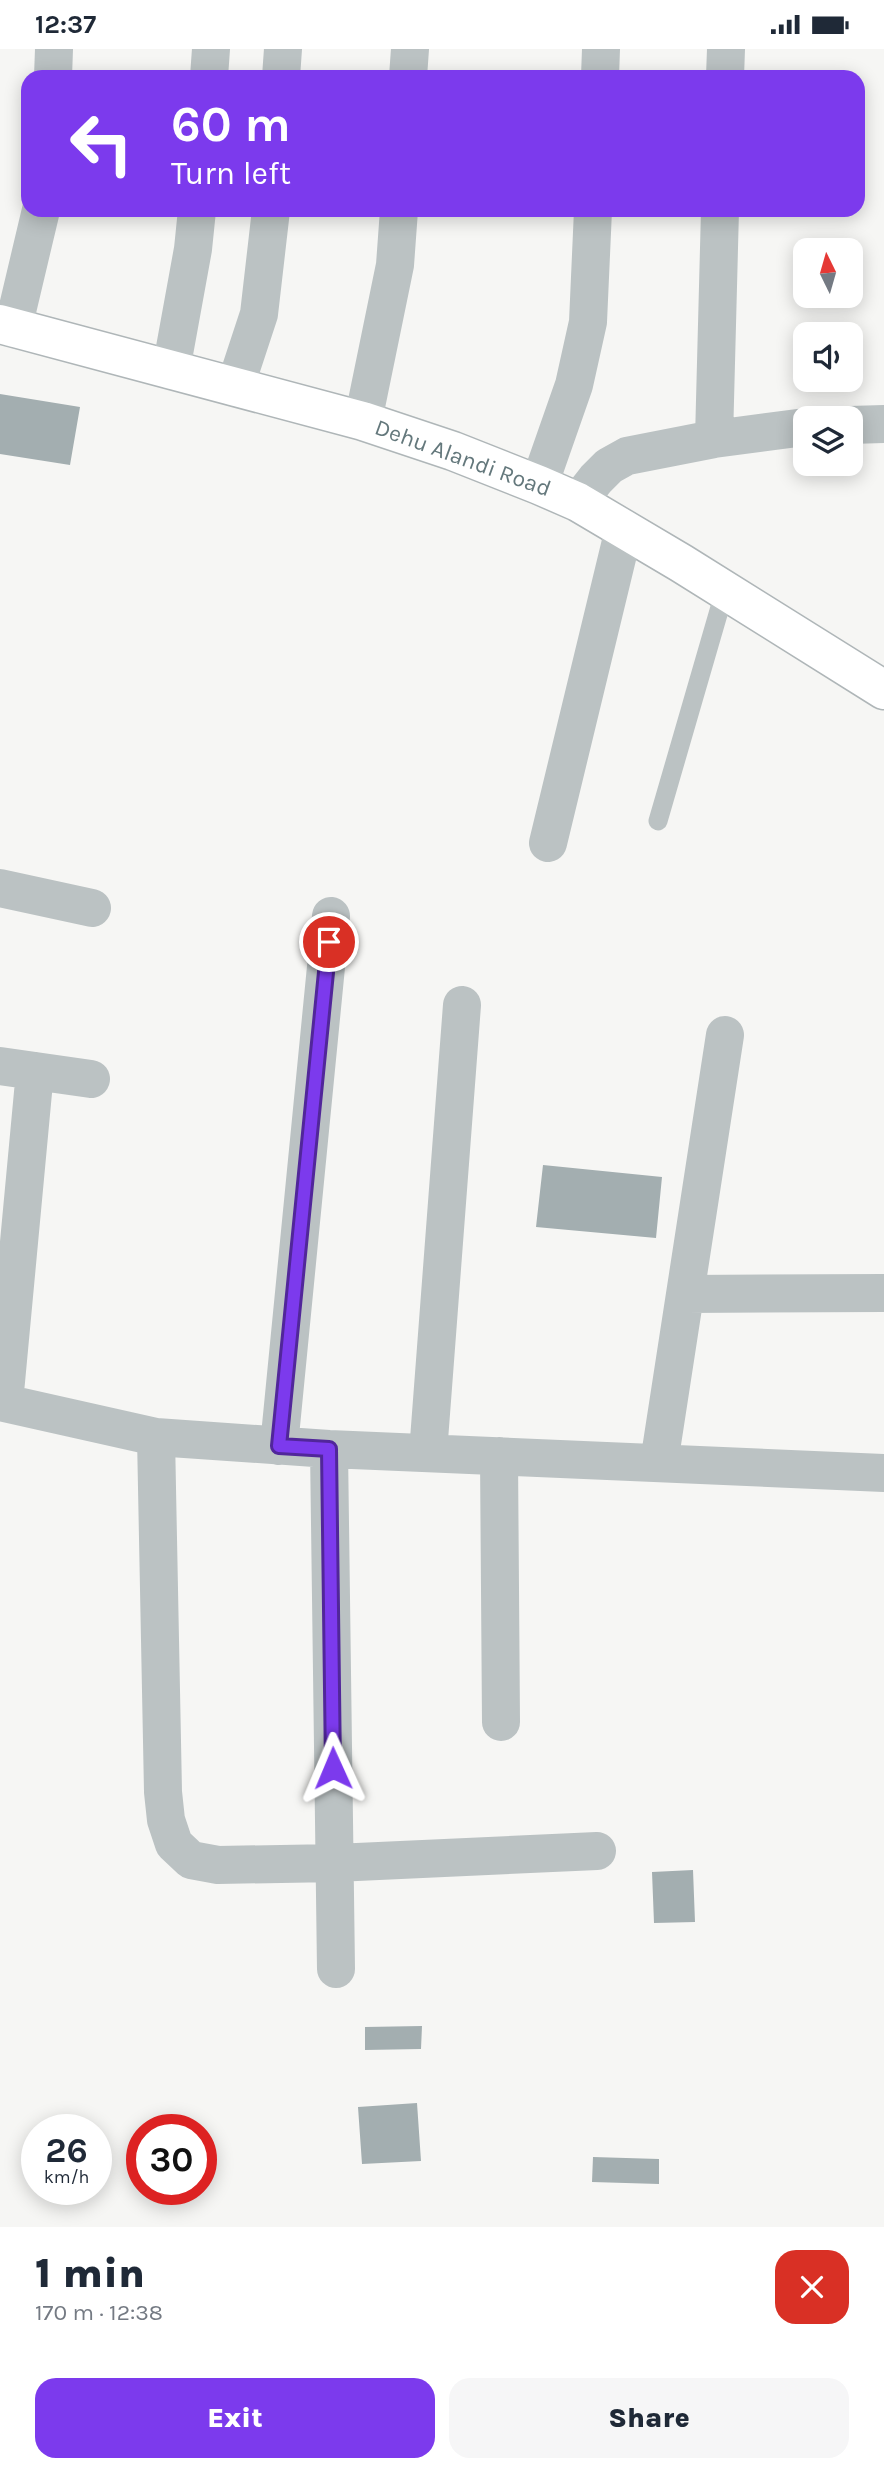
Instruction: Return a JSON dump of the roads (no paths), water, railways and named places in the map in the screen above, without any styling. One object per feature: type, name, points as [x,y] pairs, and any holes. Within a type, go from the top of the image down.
[{"type":"main road","name":"Dehu Alandi Road","points":[[6,326],[363,421],[453,451],[539,485],[578,502],[624,529],[884,690]]},
{"type":"street","points":[[53,70],[54,49]]},
{"type":"street","points":[[210,70],[211,49]]},
{"type":"street","points":[[281,70],[282,49]]},
{"type":"street","points":[[408,70],[410,49]]},
{"type":"street","points":[[600,70],[601,49]]},
{"type":"street","points":[[725,70],[726,49]]},
{"type":"street","points":[[6,326],[39,217]]},
{"type":"street","points":[[171,370],[196,217]]},
{"type":"street","points":[[235,387],[258,314],[270,217]]},
{"type":"street","points":[[363,421],[395,265],[398,217]]},
{"type":"street","points":[[539,485],[574,386],[588,322],[593,217]]},
{"type":"street","points":[[714,439],[720,217]]},
{"type":"street","points":[[863,425],[884,424]]},
{"type":"street","points":[[578,502],[609,466],[627,456],[714,439],[793,429]]},
{"type":"street","points":[[548,843],[624,529]]},
{"type":"street","points":[[0,888],[92,908]]},
{"type":"street","points":[[279,1446],[331,916]]},
{"type":"street","points":[[428,1453],[462,1005]]},
{"type":"street","points":[[659,1463],[725,1035]]},
{"type":"street","points":[[91,1079],[18,1069],[2,1403],[156,1437],[329,1449],[884,1473]]},
{"type":"street","points":[[686,1294],[884,1293]]},
{"type":"street","points":[[156,1437],[163,1792],[166,1820],[174,1845],[191,1860],[218,1865],[335,1863],[597,1851]]},
{"type":"street","points":[[329,1449],[336,1969]]},
{"type":"street","points":[[499,1456],[501,1723]]},
{"type":"lane","points":[[658,821],[725,590]]}]
